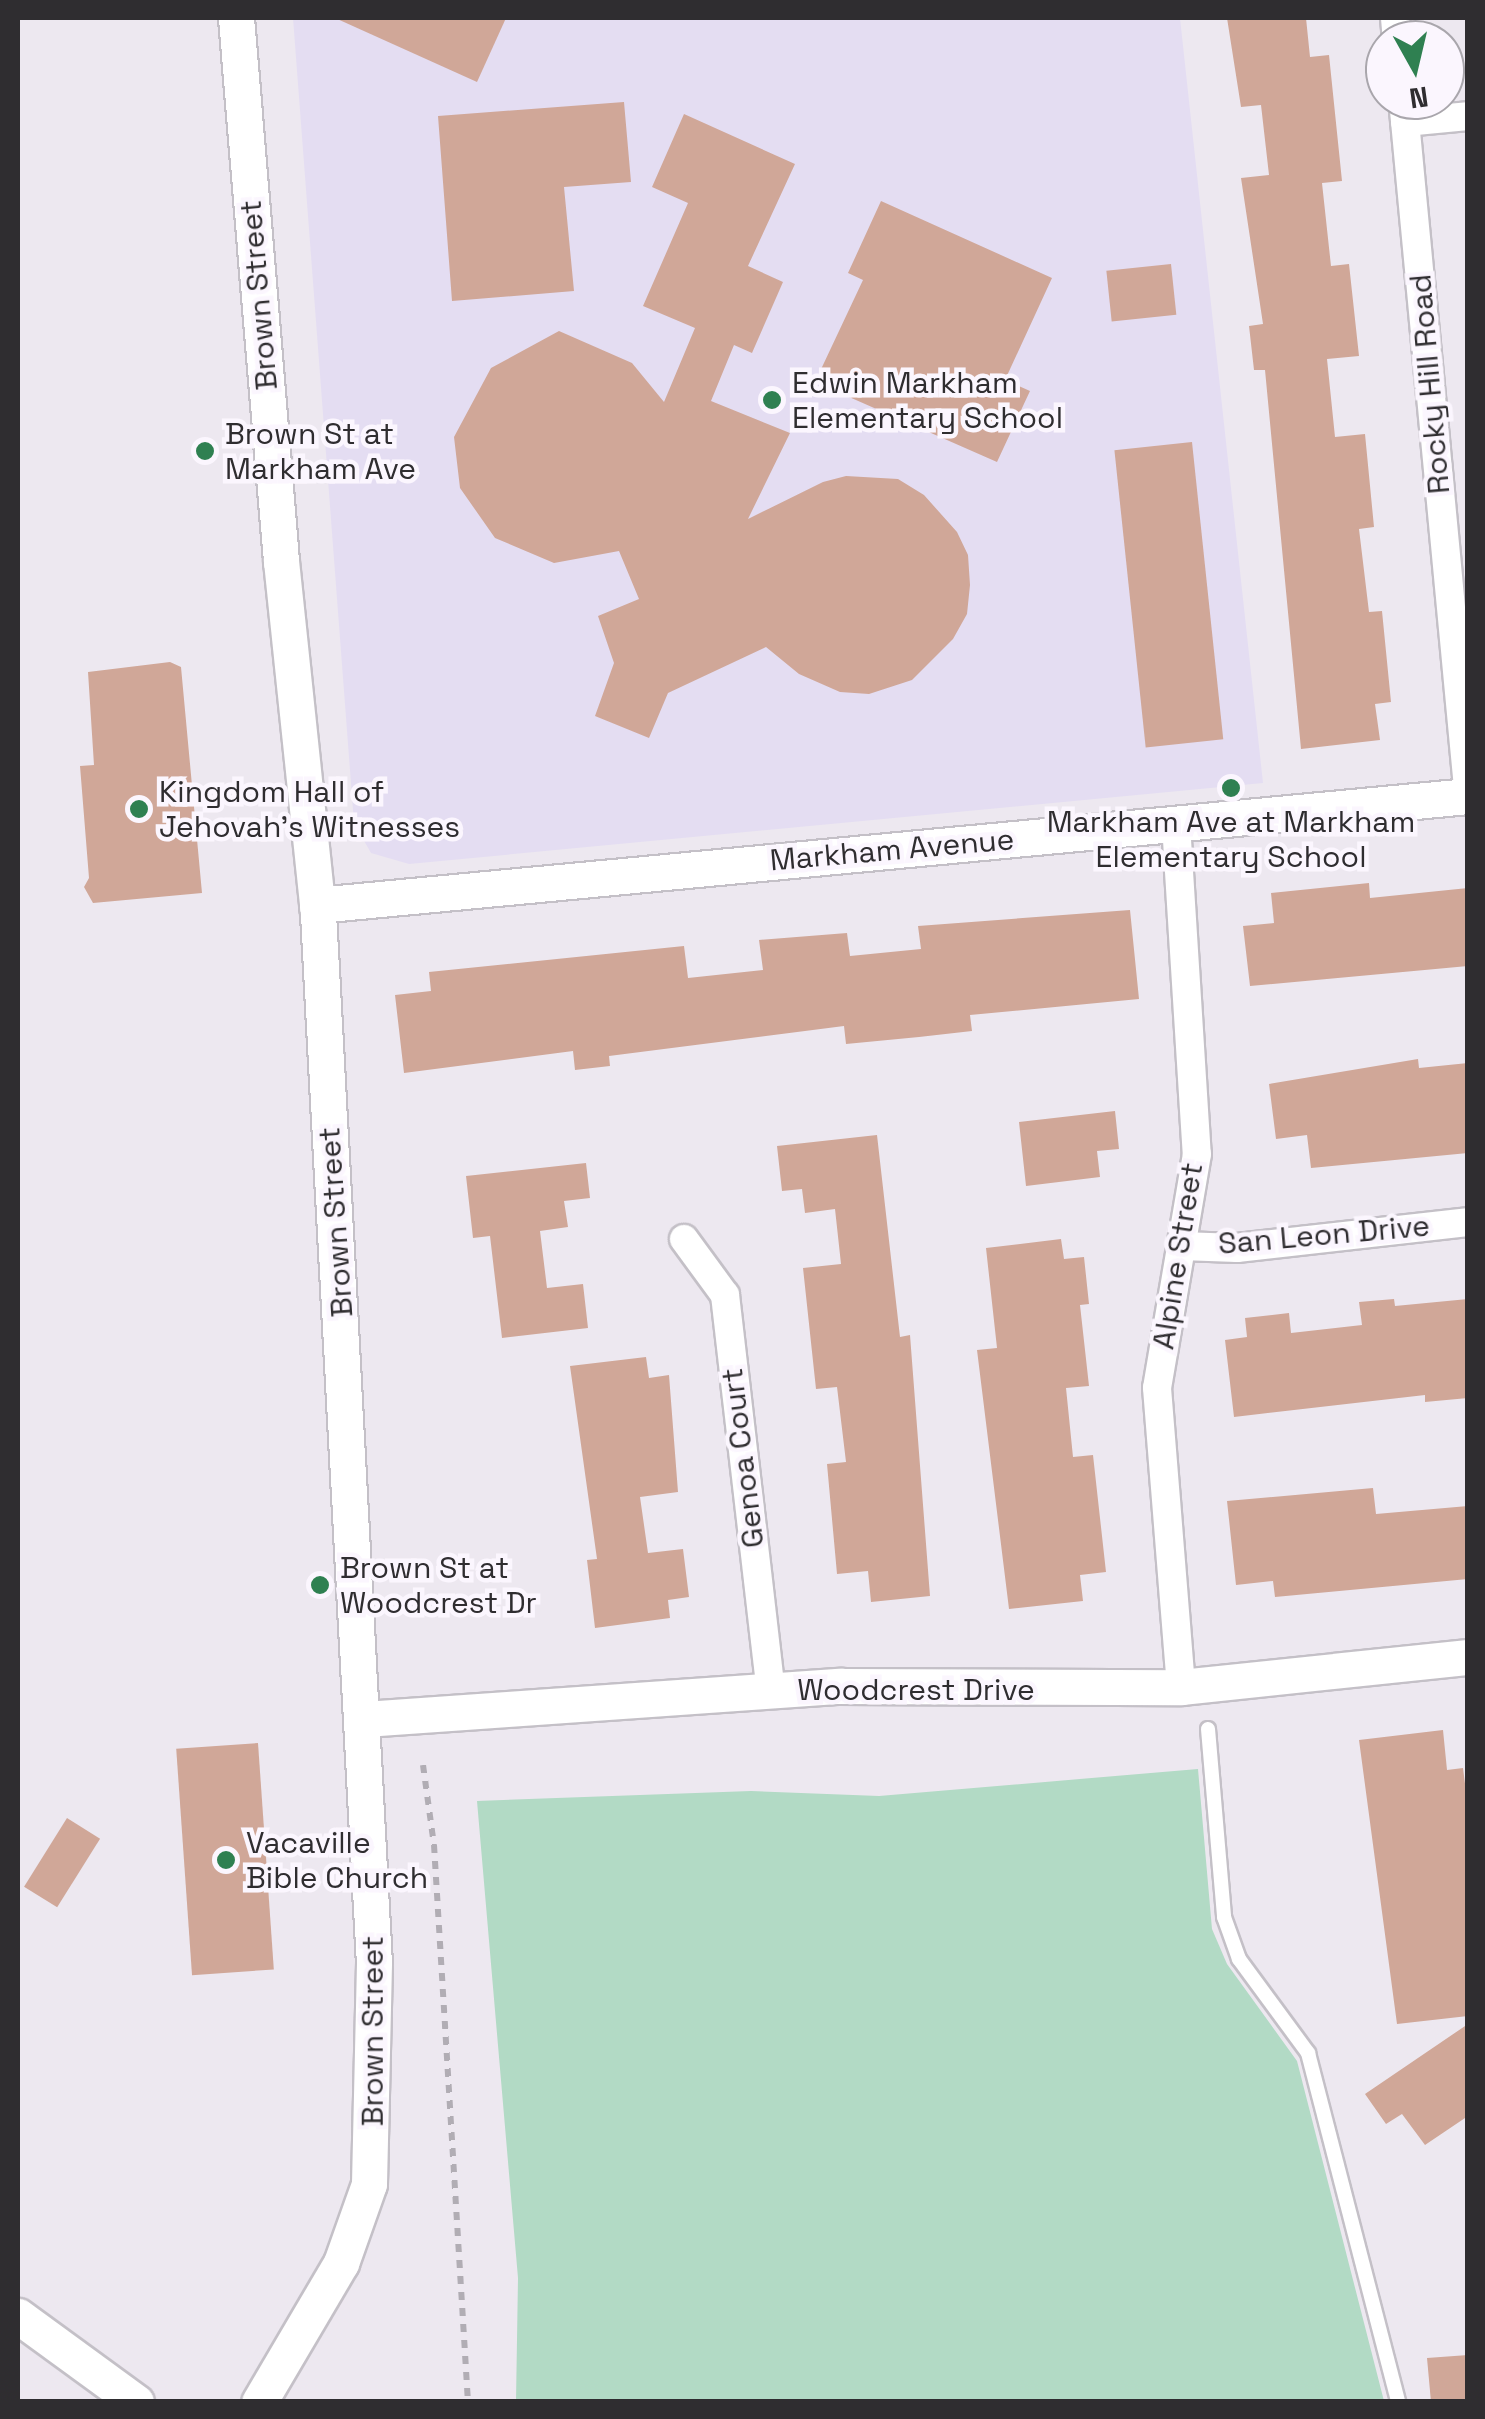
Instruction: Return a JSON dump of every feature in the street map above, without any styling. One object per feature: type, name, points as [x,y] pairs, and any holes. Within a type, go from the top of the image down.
[{"type":"street","name":"Brown Street","points":[[236,18],[280,561],[317,905],[364,1719],[374,1963],[368,2184],[341,2264],[259,2402]]},
{"type":"street","name":"Rocky Hill Road","points":[[1405,120],[1468,792]]},
{"type":"street","name":"Markham Avenue","points":[[317,905],[1176,824],[1468,792]]},
{"type":"street","name":"Alpine Street","points":[[1176,824],[1196,1154],[1157,1388],[1181,1687]]},
{"type":"street","name":"San Leon Drive","points":[[1181,1246],[1237,1248],[1468,1222]]},
{"type":"street","name":"Genoa Court","points":[[684,1239],[724,1296],[771,1690]]},
{"type":"street","name":"Woodcrest Drive","points":[[364,1719],[771,1690],[1181,1687],[1468,1657]]},
{"type":"street","points":[[18,2316],[136,2402]]},
{"type":"lane","points":[[1208,1729],[1224,1916],[1239,1960],[1308,2053],[1398,2402]]},
{"type":"path","points":[[423,1765],[434,1845],[468,2402]]},
{"type":"shaded area","name":"Edwin Markham Elementary School","points":[[293,18],[1180,18],[1263,783],[409,864],[371,853],[354,823]]},
{"type":"green space","points":[[1198,1769],[1212,1929],[1227,1964],[1297,2061],[1384,2401],[516,2401],[518,2278],[477,1801],[751,1791],[879,1796]]},
{"type":"building","points":[[335,18],[506,18],[477,82]]},
{"type":"building","points":[[1227,18],[1306,18],[1310,57],[1329,55],[1342,181],[1322,183],[1331,266],[1349,264],[1359,356],[1327,359],[1335,437],[1365,434],[1374,527],[1359,529],[1369,612],[1382,611],[1391,702],[1375,704],[1380,740],[1301,749],[1265,370],[1254,370],[1249,326],[1263,324],[1241,178],[1269,175],[1261,105],[1241,107]]},
{"type":"building","points":[[624,102],[631,182],[564,187],[574,291],[452,301],[438,116]]},
{"type":"building","points":[[684,114],[795,164],[748,266],[783,282],[752,353],[734,345],[711,401],[790,433],[748,519],[823,482],[846,476],[898,479],[924,495],[957,532],[968,555],[970,585],[967,614],[953,639],[912,680],[869,694],[840,692],[799,674],[766,647],[668,693],[649,738],[595,716],[614,663],[598,616],[639,599],[619,551],[554,563],[495,538],[460,488],[454,437],[491,368],[559,331],[632,363],[664,402],[695,328],[643,306],[688,203],[652,187]]},
{"type":"building","points":[[881,201],[1052,278],[1005,380],[1030,391],[997,462],[815,382],[863,280],[848,273]]},
{"type":"building","points":[[1171,264],[1176,315],[1112,322],[1106,271]]},
{"type":"building","points":[[1192,442],[1223,739],[1146,748],[1114,450]]},
{"type":"building","name":"Kingdom Hall of Jehovah's Witnesses","points":[[170,662],[181,667],[202,893],[93,903],[84,887],[89,878],[80,766],[94,765],[88,672]]},
{"type":"building","points":[[1369,883],[1370,898],[1468,888],[1468,966],[1250,986],[1243,926],[1274,923],[1271,893]]},
{"type":"building","points":[[1130,910],[1139,999],[970,1015],[972,1031],[919,1037],[846,1044],[844,1026],[609,1056],[610,1066],[575,1070],[573,1051],[404,1073],[395,995],[431,991],[429,972],[684,946],[688,978],[763,970],[759,940],[847,933],[850,956],[921,949],[918,926]]},
{"type":"building","points":[[1418,1059],[1419,1068],[1468,1063],[1468,1153],[1311,1168],[1307,1135],[1276,1139],[1269,1084]]},
{"type":"building","points":[[1115,1111],[1119,1149],[1097,1151],[1100,1177],[1026,1186],[1019,1122]]},
{"type":"building","points":[[877,1135],[900,1337],[910,1335],[930,1596],[871,1602],[868,1571],[837,1574],[827,1464],[846,1462],[837,1387],[816,1389],[803,1268],[841,1264],[835,1209],[805,1213],[802,1189],[782,1191],[777,1146]]},
{"type":"building","points":[[586,1163],[590,1198],[564,1201],[568,1227],[540,1231],[547,1288],[583,1284],[588,1328],[502,1338],[490,1236],[473,1238],[466,1176]]},
{"type":"building","points":[[1061,1239],[1064,1259],[1084,1257],[1089,1304],[1080,1305],[1089,1386],[1066,1388],[1073,1457],[1093,1455],[1106,1572],[1080,1575],[1083,1601],[1009,1609],[977,1350],[997,1348],[986,1248]]},
{"type":"building","points":[[1394,1299],[1395,1306],[1468,1299],[1468,1398],[1425,1402],[1425,1395],[1234,1417],[1225,1340],[1247,1337],[1245,1318],[1289,1313],[1291,1333],[1362,1325],[1359,1302]]},
{"type":"building","points":[[646,1357],[649,1378],[669,1375],[678,1492],[640,1497],[648,1553],[683,1549],[689,1597],[668,1600],[670,1618],[595,1628],[587,1560],[597,1559],[570,1366]]},
{"type":"building","points":[[1373,1488],[1376,1514],[1468,1506],[1468,1579],[1275,1597],[1273,1581],[1236,1585],[1227,1501]]},
{"type":"building","points":[[1443,1730],[1447,1770],[1463,1768],[1468,1807],[1468,2016],[1397,2024],[1359,1740]]},
{"type":"building","name":"Vacaville Bible Church","points":[[258,1743],[274,1969],[192,1975],[176,1749]]},
{"type":"building","points":[[67,1818],[100,1839],[57,1907],[24,1887]]},
{"type":"building","points":[[1468,2024],[1468,2116],[1425,2145],[1402,2114],[1386,2124],[1365,2094]]},
{"type":"building","points":[[1468,2355],[1468,2402],[1431,2402],[1427,2358]]},
{"type":"place","name":"Edwin Markham Elementary School","points":[[772,400]]},
{"type":"place","name":"Brown St at Markham Ave","points":[[205,451]]},
{"type":"place","name":"Markham Ave at Markham Elementary School","points":[[1231,788]]},
{"type":"place","name":"Kingdom Hall of Jehovah's Witnesses","points":[[139,809]]},
{"type":"place","name":"Brown St at Woodcrest Dr","points":[[320,1585]]},
{"type":"place","name":"Vacaville Bible Church","points":[[226,1860]]}]
